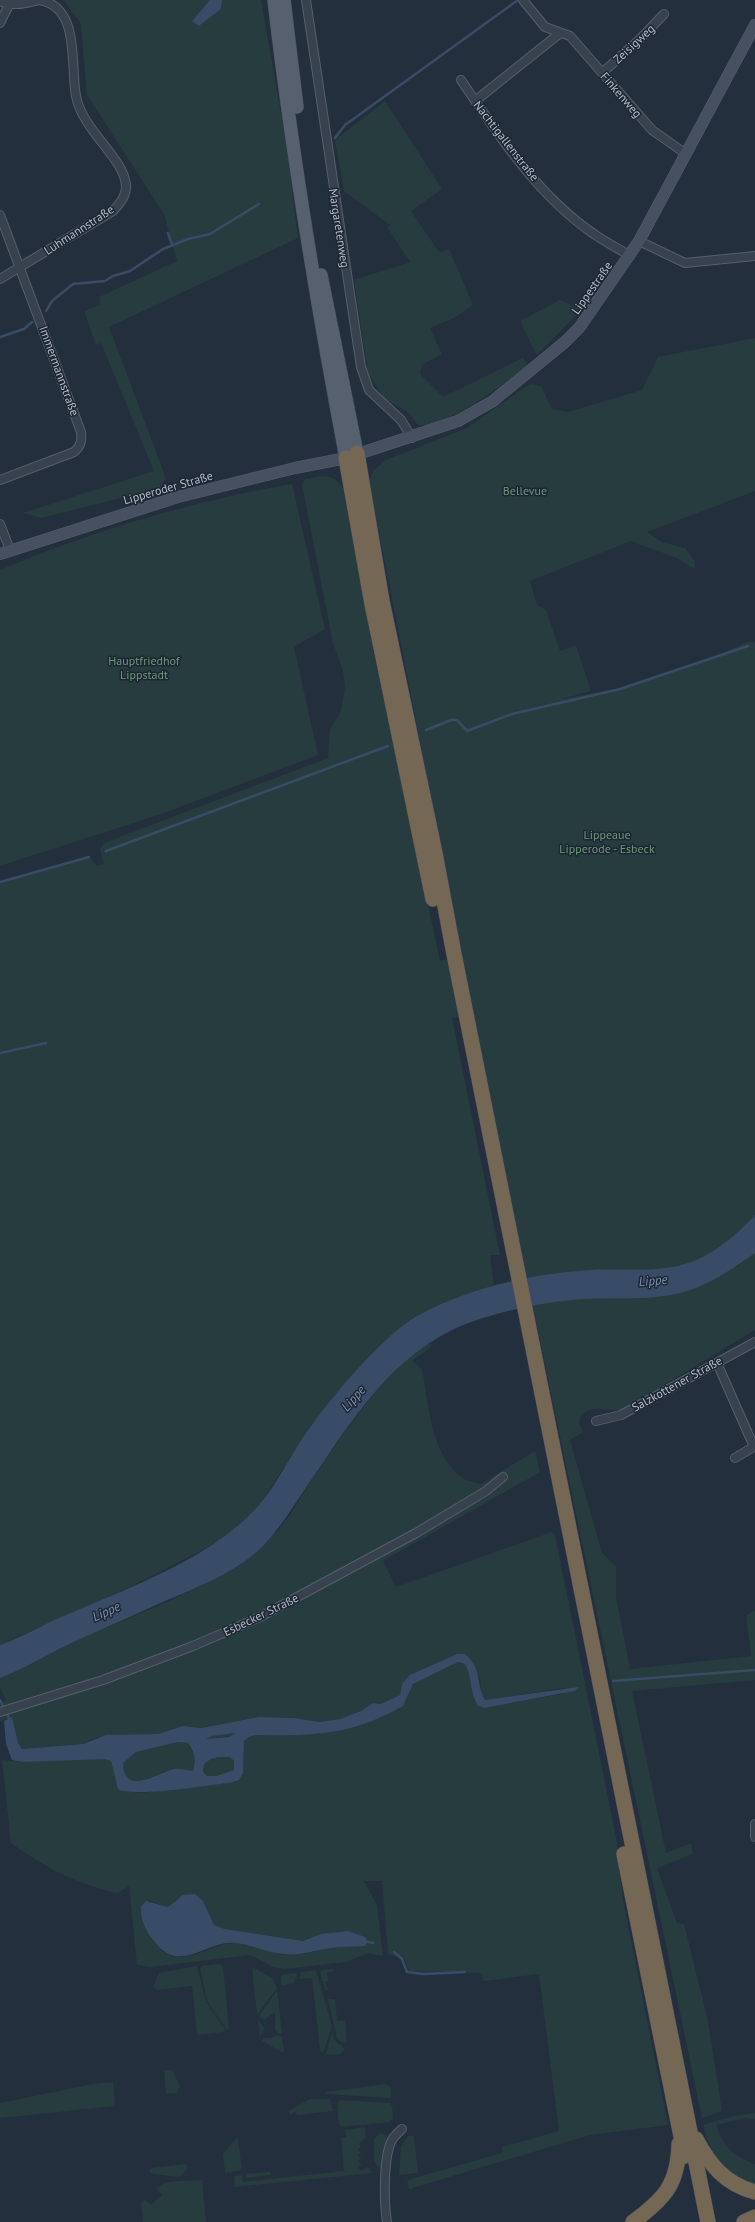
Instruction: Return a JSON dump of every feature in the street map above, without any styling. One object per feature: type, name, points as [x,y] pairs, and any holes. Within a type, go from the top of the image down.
[{"type":"highway","points":[[352,456],[377,602],[684,2125],[708,2222]]},
{"type":"highway","points":[[684,2125],[720,2174],[736,2185],[755,2192]]},
{"type":"highway","points":[[633,2222],[658,2202],[672,2183],[679,2161],[684,2125]]},
{"type":"highway","points":[[684,2125],[698,2222]]},
{"type":"highway","points":[[744,2222],[755,2217]]},
{"type":"main road","points":[[274,0],[283,74],[313,279],[352,456]]},
{"type":"main road","points":[[284,0],[292,73],[322,278],[352,456]]},
{"type":"main road","name":"Lippestraße","points":[[352,456],[412,438],[458,421],[493,401],[536,367],[579,328],[639,241],[755,25]]},
{"type":"main road","name":"Lipperoder Straße","points":[[5,552],[178,497],[295,468],[352,456]]},
{"type":"street","name":"Luhmannstraße","points":[[0,279],[113,211],[122,201],[127,188],[125,178],[119,166],[82,117],[76,96],[71,34],[58,7],[50,2],[39,0],[9,5]]},
{"type":"street","name":"Margaretenweg","points":[[306,0],[361,367],[369,390],[402,420],[412,438]]},
{"type":"street","name":"Finkenweg","points":[[523,0],[545,27],[560,34],[570,36],[652,130],[686,154]]},
{"type":"street","points":[[0,1],[9,5],[0,23]]},
{"type":"street","name":"Zeisigweg","points":[[602,73],[639,40],[664,14]]},
{"type":"street","points":[[475,101],[560,34]]},
{"type":"street","name":"Nachtigallenstraße","points":[[461,80],[512,152],[564,209],[593,233],[630,256]]},
{"type":"street","name":"Immermannstraße","points":[[0,215],[82,432],[81,444],[74,452],[0,480]]},
{"type":"street","points":[[639,241],[685,263],[755,256]]},
{"type":"street","points":[[0,524],[5,552]]},
{"type":"street","name":"Salzkottener Straße","points":[[596,1421],[621,1415],[755,1342]]},
{"type":"street","points":[[717,1363],[755,1446],[735,1458]]},
{"type":"street","name":"Esbecker Straße","points":[[4,1710],[102,1680],[152,1662],[260,1617],[392,1547],[486,1491],[503,1477]]},
{"type":"street","points":[[755,1824],[755,1837]]},
{"type":"street","points":[[387,2222],[384,2199],[389,2149],[392,2140],[402,2129]]},
{"type":"green space","points":[[64,0],[210,0],[193,20],[199,26],[221,9],[222,0],[261,0],[285,136],[298,238],[109,327],[166,478],[160,488],[42,518],[23,513],[154,471],[101,343],[96,345],[84,311],[100,305],[99,297],[177,261],[164,214],[87,95],[81,24]]},
{"type":"green space","points":[[385,101],[442,189],[411,211],[439,252],[449,249],[473,305],[454,318],[430,328],[442,354],[422,365],[420,374],[443,397],[523,358],[529,367],[474,404],[443,420],[429,425],[418,425],[409,413],[384,398],[368,373],[354,280],[410,262],[387,227],[390,225],[344,191],[335,140]]},
{"type":"green space","points":[[581,299],[589,302],[537,355],[520,321],[560,300],[576,307]]},
{"type":"green space","points":[[755,338],[755,491],[647,532],[662,542],[685,548],[695,561],[695,569],[677,558],[631,541],[530,581],[537,605],[546,610],[560,651],[576,645],[591,691],[562,699],[615,689],[721,654],[747,642],[755,642],[755,1330],[624,1409],[592,1409],[587,1411],[581,1415],[579,1424],[583,1432],[570,1440],[602,1553],[616,1566],[616,1597],[630,1669],[751,1656],[746,1616],[755,1610],[755,1680],[632,1691],[666,1853],[691,1843],[693,1854],[657,1868],[677,1923],[684,1924],[708,2021],[722,2111],[702,2118],[472,1014],[452,1018],[500,1255],[490,1255],[494,1286],[454,1298],[382,1344],[353,1375],[307,1432],[261,1503],[241,1525],[216,1543],[134,1585],[0,1645],[0,882],[89,857],[97,866],[104,864],[100,849],[104,843],[328,758],[330,730],[341,711],[345,687],[343,671],[333,643],[302,485],[305,479],[326,476],[335,479],[343,488],[372,644],[440,961],[462,956],[369,481],[374,470],[386,460],[467,428],[530,384],[541,386],[552,409],[568,412],[642,390],[658,357]]},
{"type":"green space","name":"Hauptfriedhof Lippstadt","points":[[292,484],[325,629],[294,647],[318,755],[161,814],[0,866],[0,570],[71,542],[144,518],[218,499]]},
{"type":"green space","points":[[427,1343],[433,1346],[412,1361],[422,1369],[432,1427],[437,1441],[443,1455],[451,1467],[461,1477],[481,1484],[535,1451],[540,1472],[383,1561],[396,1587],[552,1532],[555,1535],[617,1843],[623,1900],[668,2125],[590,2135],[409,2189],[407,2180],[502,2153],[502,2147],[559,2131],[539,1974],[483,1981],[482,1973],[409,1971],[404,1959],[388,1954],[382,1881],[364,1881],[377,1905],[383,1956],[368,1953],[346,1962],[283,1969],[273,1967],[250,1955],[150,1967],[137,1965],[129,1886],[118,1893],[103,1890],[75,1880],[36,1860],[11,1843],[2,1760],[23,1762],[105,1758],[111,1761],[117,1785],[123,1791],[140,1793],[229,1783],[243,1773],[244,1741],[254,1735],[313,1734],[348,1729],[366,1723],[403,1706],[413,1684],[458,1662],[465,1664],[469,1674],[475,1701],[478,1706],[485,1708],[565,1693],[564,1688],[485,1700],[482,1694],[480,1678],[465,1654],[402,1684],[400,1695],[381,1704],[373,1703],[361,1711],[340,1719],[319,1722],[294,1718],[259,1717],[200,1728],[183,1726],[158,1734],[114,1735],[97,1737],[83,1744],[22,1749],[18,1743],[12,1718],[0,1721],[0,1703],[6,1700],[0,1688],[0,1678],[82,1638],[186,1593],[235,1565],[258,1548],[283,1524],[363,1407],[393,1373]],"holes":[[[178,1898],[206,1907],[214,1925],[225,1929],[303,1941],[339,1931],[368,1942],[365,1946],[336,1947],[308,1953],[295,1954],[277,1953],[251,1945],[232,1943],[224,1944],[194,1955],[178,1957],[165,1953],[161,1950],[144,1926],[149,1901],[168,1907]]]},
{"type":"green space","points":[[236,1733],[234,1736],[206,1739],[212,1736]]},
{"type":"green space","points":[[178,1742],[188,1743],[192,1750],[195,1760],[193,1771],[174,1769],[150,1778],[135,1781],[128,1779],[124,1773],[122,1763],[136,1752]]},
{"type":"green space","points":[[230,1757],[234,1761],[234,1770],[216,1776],[207,1776],[203,1772],[204,1764],[211,1759]]},
{"type":"green space","points":[[219,1964],[223,1967],[229,2029],[226,2029],[207,2001],[200,1968],[202,1966]]},
{"type":"green space","points":[[197,1966],[206,2002],[225,2029],[223,2032],[197,2035],[192,1986],[157,1990],[153,1987],[159,1973]]},
{"type":"green space","points":[[252,1967],[272,1978],[277,1988],[257,2015]]},
{"type":"green space","points":[[333,1969],[335,1971],[327,1972],[328,1981],[325,1981],[328,1990],[326,1991],[320,1972],[322,1970]]},
{"type":"green space","points":[[316,1970],[332,2026],[322,2053],[320,2050],[312,1978],[299,1979],[301,1972]]},
{"type":"green space","points":[[295,1973],[297,1975],[294,1983],[281,1986],[281,1975]]},
{"type":"green space","points":[[277,1990],[282,2034],[275,2029],[275,2012],[264,2020],[259,2016]]},
{"type":"green space","points":[[327,1995],[329,1999],[335,1999],[337,2021],[345,2020],[347,2043],[341,2042],[337,2038]]},
{"type":"green space","points":[[258,2019],[264,2028],[260,2037]]},
{"type":"green space","points":[[332,2032],[334,2040],[345,2049],[340,2054],[327,2055],[326,2053]]},
{"type":"green space","points":[[277,2035],[282,2037],[283,2053],[262,2041],[264,2038],[271,2038]]},
{"type":"green space","points":[[164,2070],[172,2070],[180,2086],[177,2093],[166,2094]]},
{"type":"green space","points":[[113,2082],[115,2106],[0,2118],[0,2103],[93,2084]]},
{"type":"green space","points":[[386,2084],[391,2088],[391,2098],[327,2094],[325,2092]]},
{"type":"green space","points":[[310,2099],[330,2099],[333,2111],[297,2115],[296,2112],[289,2115],[289,2111]]},
{"type":"green space","points":[[340,2100],[390,2103],[392,2106],[393,2118],[389,2122],[342,2127],[339,2123],[337,2103]]},
{"type":"green space","points":[[755,2113],[755,2119],[745,2118],[716,2125],[722,2139],[730,2150],[741,2158],[755,2164],[755,2184],[736,2175],[721,2162],[710,2145],[703,2125],[733,2116]]},
{"type":"green space","points":[[365,2127],[366,2138],[359,2143],[361,2147],[358,2149],[361,2153],[358,2155],[361,2159],[358,2161],[361,2165],[358,2167],[361,2171],[367,2167],[373,2173],[235,2187],[234,2176],[242,2175],[243,2182],[344,2171],[341,2138],[346,2137],[345,2130]]},
{"type":"green space","points":[[380,2133],[387,2137],[382,2171],[374,2162],[374,2139]]},
{"type":"green space","points":[[408,2136],[414,2136],[418,2173],[399,2175],[401,2147]]},
{"type":"green space","points":[[238,2138],[242,2170],[225,2173],[223,2154],[235,2139]]},
{"type":"green space","points":[[186,2164],[188,2168],[180,2177],[152,2174],[149,2171],[152,2168]]},
{"type":"green space","points":[[270,2172],[271,2175],[246,2178],[246,2174]]},
{"type":"green space","points":[[202,2180],[206,2222],[143,2222],[141,2203],[145,2199],[151,2205],[162,2195],[156,2188],[166,2183]]},
{"type":"water","points":[[210,0],[222,0],[221,9],[199,26],[192,21]]},
{"type":"water","name":"Lippe","points":[[755,1215],[755,1253],[721,1276],[694,1289],[660,1297],[597,1298],[535,1305],[482,1318],[452,1330],[427,1344],[405,1361],[367,1402],[349,1425],[288,1515],[263,1546],[253,1555],[217,1578],[78,1640],[20,1670],[0,1678],[0,1645],[143,1582],[195,1556],[240,1524],[266,1497],[306,1433],[358,1368],[389,1337],[419,1315],[459,1297],[524,1279],[568,1272],[649,1269],[673,1267],[685,1264],[705,1256],[723,1244],[741,1230]]},
{"type":"water","points":[[457,1654],[465,1654],[474,1665],[485,1700],[579,1687],[574,1691],[485,1708],[478,1706],[475,1701],[469,1674],[465,1664],[458,1662],[413,1684],[403,1706],[366,1723],[348,1729],[331,1732],[294,1735],[254,1735],[248,1738],[244,1741],[243,1773],[239,1780],[229,1783],[154,1792],[126,1791],[118,1789],[111,1761],[105,1759],[23,1762],[12,1760],[6,1744],[4,1721],[12,1717],[18,1743],[22,1749],[83,1744],[106,1735],[158,1734],[183,1726],[201,1728],[259,1717],[294,1718],[319,1722],[340,1719],[361,1711],[373,1703],[381,1704],[400,1695],[402,1684],[410,1675]],"holes":[[[236,1733],[229,1737],[206,1739],[212,1736]],[[178,1742],[188,1743],[194,1756],[193,1771],[174,1769],[151,1778],[135,1781],[129,1779],[125,1773],[123,1763],[136,1752]],[[230,1757],[234,1761],[234,1770],[216,1776],[207,1776],[203,1772],[204,1764],[211,1759]]]},
{"type":"water","points":[[195,1894],[203,1901],[214,1925],[225,1929],[303,1941],[321,1934],[348,1931],[365,1937],[368,1942],[365,1946],[336,1947],[302,1954],[278,1953],[242,1944],[225,1943],[193,1954],[173,1956],[163,1951],[150,1936],[143,1920],[141,1907],[146,1901],[168,1907],[183,1895]]},
{"type":"waterway","points":[[335,138],[345,125],[518,0]]},
{"type":"waterway","points":[[46,311],[52,301],[73,284],[105,281],[113,276],[130,271],[163,249],[188,239],[210,234],[259,204]]},
{"type":"waterway","points":[[168,233],[172,245]]},
{"type":"waterway","points":[[0,337],[24,329],[32,322]]},
{"type":"waterway","points":[[426,730],[451,720],[457,720],[467,731],[512,714],[620,689],[748,646]]},
{"type":"waterway","points":[[106,851],[388,746]]},
{"type":"waterway","points":[[0,882],[89,857]]},
{"type":"waterway","points":[[0,1053],[46,1043]]},
{"type":"waterway","points":[[613,1681],[755,1670]]},
{"type":"waterway","points":[[0,1700],[9,1718]]},
{"type":"waterway","points":[[365,1941],[373,1943]]},
{"type":"waterway","points":[[394,1952],[402,1959],[407,1972],[424,1974],[465,1972]]},
{"type":"park label","name":"Bellevue","points":[[525,491]]},
{"type":"park label","name":"Lippeaue Lipperode - Esbeck","points":[[607,842]]}]
